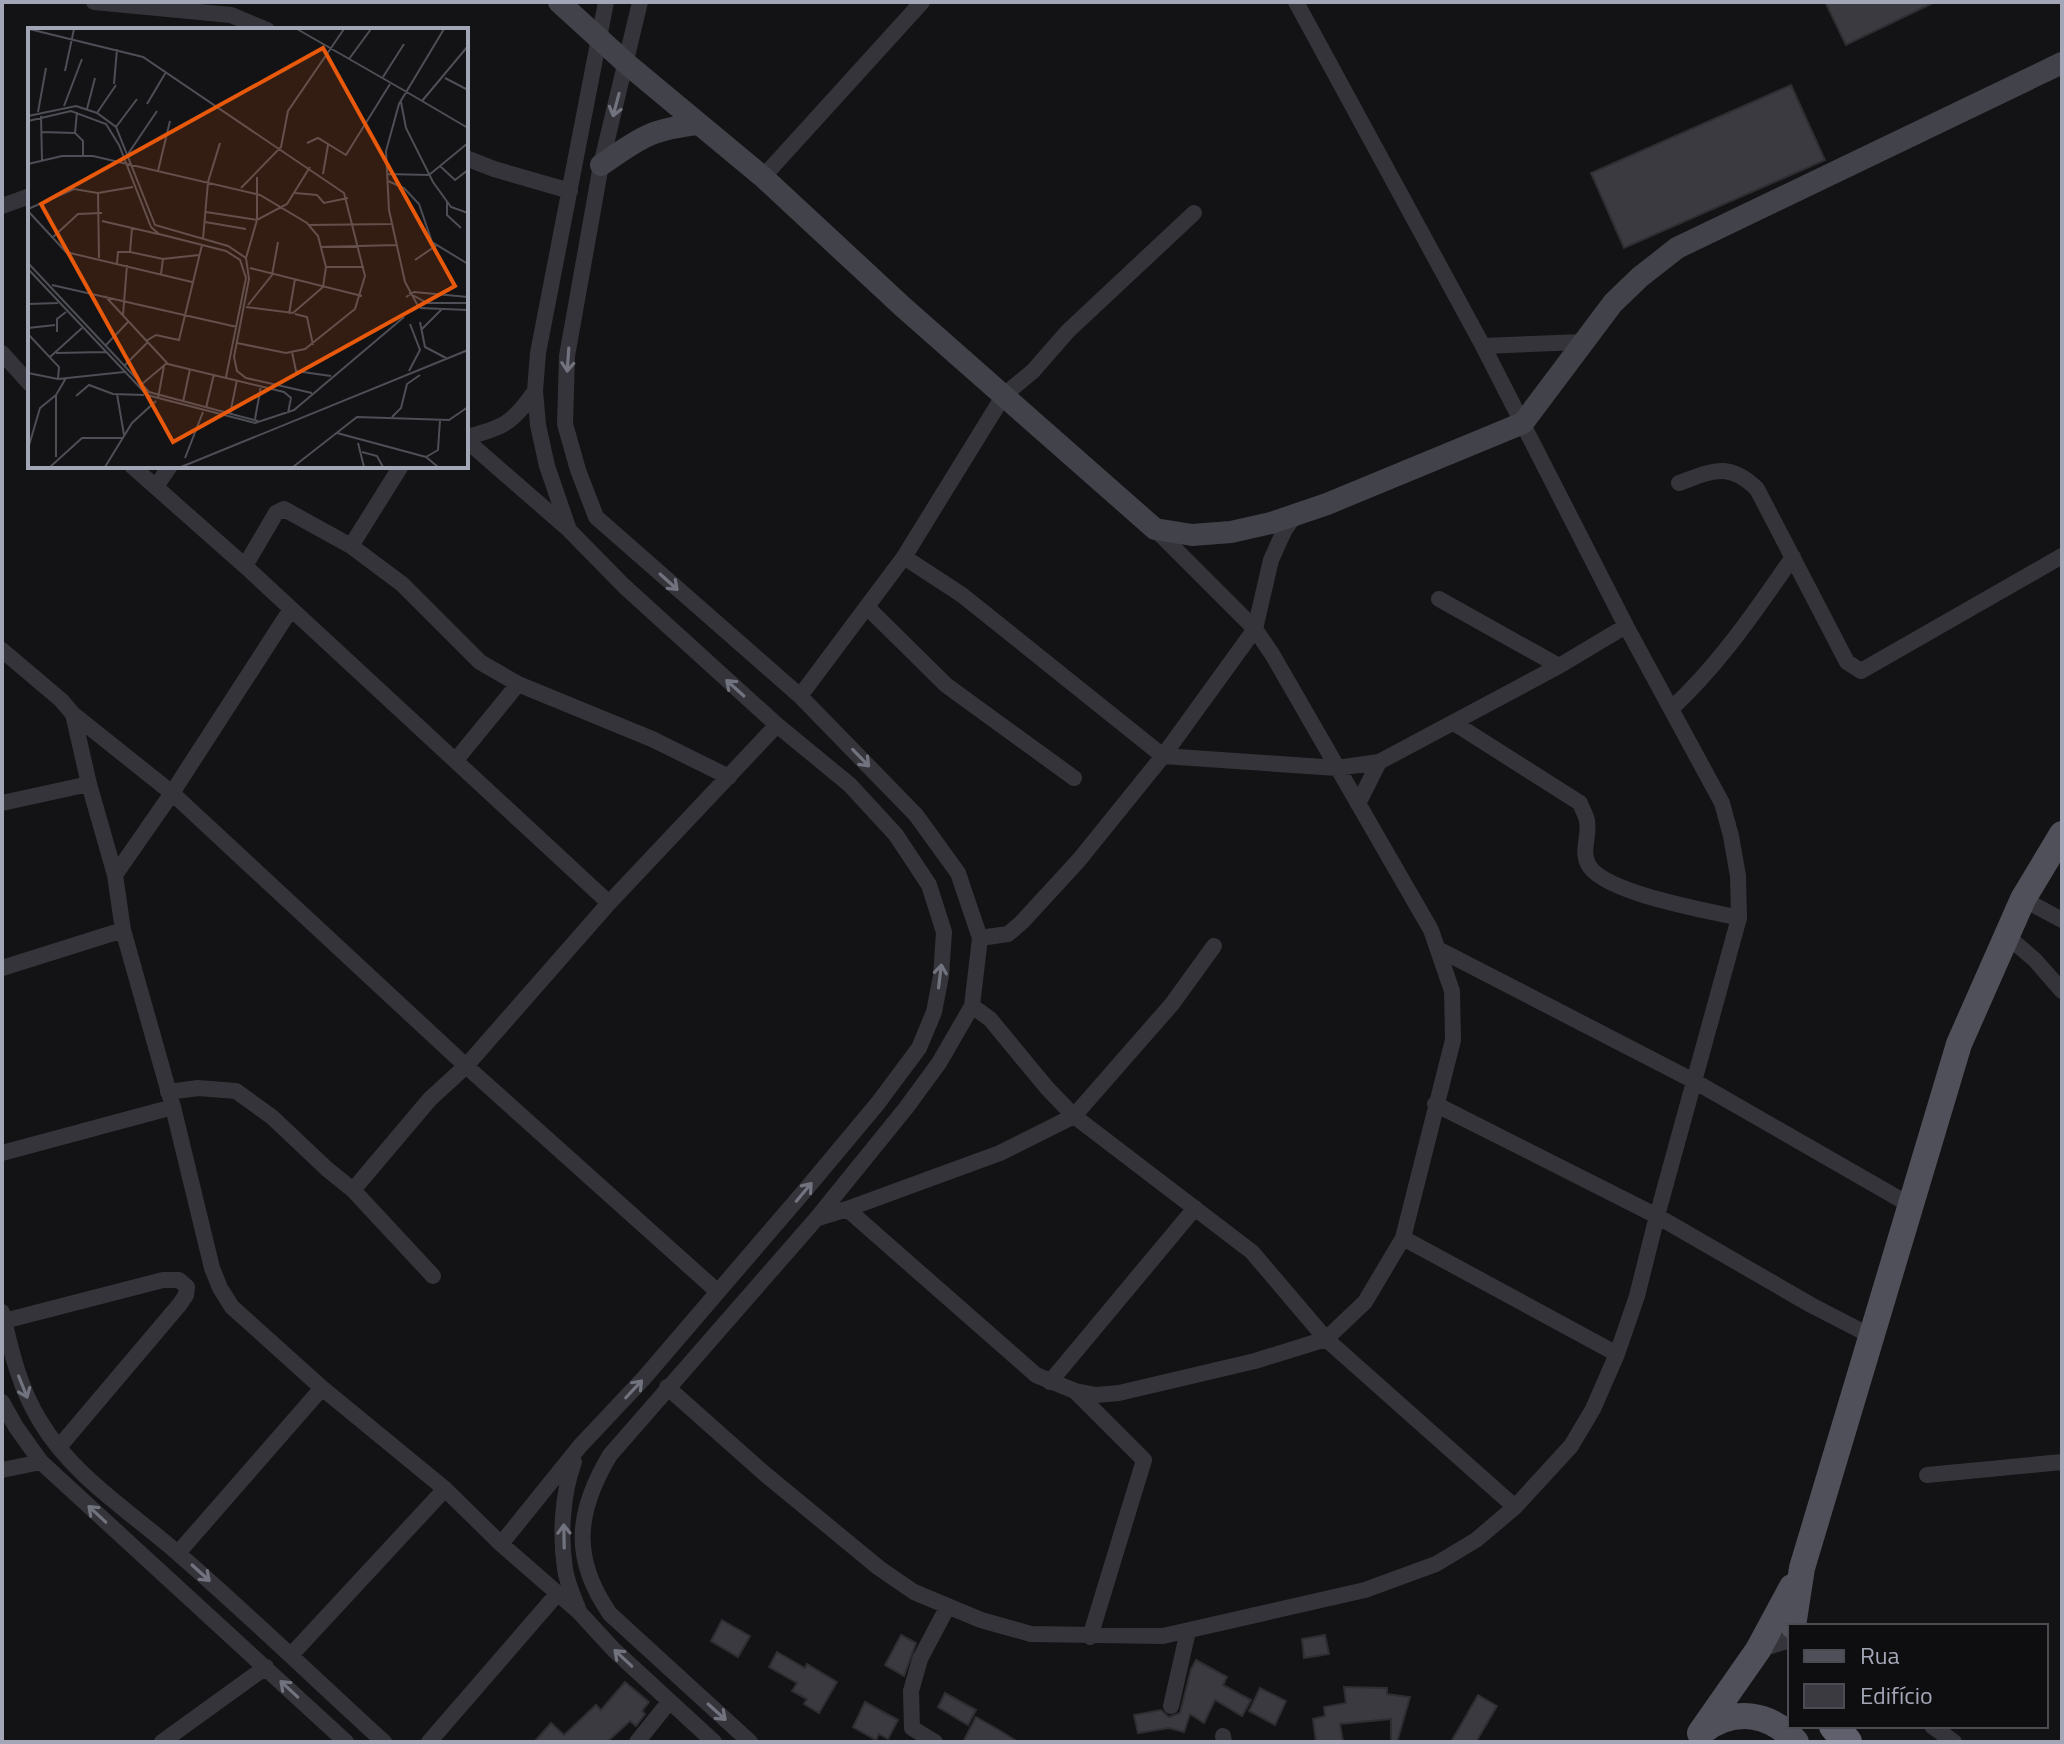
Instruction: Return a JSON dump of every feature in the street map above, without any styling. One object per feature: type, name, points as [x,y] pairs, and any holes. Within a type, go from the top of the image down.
[{"type":"main road","points":[[1793,1624],[1802,1568],[1959,1044],[2023,899],[2062,834]]},
{"type":"main road","points":[[1697,1737],[1758,1650],[1802,1568]]},
{"type":"main road","points":[[1697,1737],[1713,1723],[1743,1715],[1759,1716],[1774,1722],[1796,1742]]},
{"type":"street","points":[[94,2],[231,15],[262,28]]},
{"type":"street","points":[[559,2],[627,64],[763,177],[903,307],[1155,529],[1255,629],[1440,950],[1452,991],[1453,1040],[1403,1238],[1365,1302],[1326,1339],[1255,1361],[1119,1393],[1096,1395],[1075,1391],[1036,1375],[847,1209]]},
{"type":"street","points":[[569,530],[547,466],[538,425],[535,391],[538,353],[606,2]]},
{"type":"street","points":[[640,2],[601,165],[567,356],[565,424],[578,470],[596,517],[800,696],[916,815],[958,873],[980,938],[972,1006],[939,1063],[816,1219],[610,1455],[592,1485],[585,1508],[582,1542],[588,1573],[610,1614],[750,1742]]},
{"type":"street","points":[[763,177],[922,2]]},
{"type":"street","points":[[667,1387],[765,1474],[879,1568],[914,1592],[981,1620],[1031,1634],[1090,1637],[1163,1636],[1188,1631],[1365,1590],[1436,1564],[1476,1540],[1515,1507],[1571,1446],[1593,1409],[1617,1354],[1637,1296],[1739,918],[1738,876],[1731,836],[1722,803],[1626,626],[1483,346],[1296,2]]},
{"type":"street","points":[[1155,529],[1192,535],[1231,532],[1296,514],[1523,423],[1613,303],[1677,248],[2062,63]]},
{"type":"street","points":[[601,165],[641,137],[663,128],[699,124]]},
{"type":"street","points":[[468,159],[570,191]]},
{"type":"street","points":[[2,206],[28,197]]},
{"type":"street","points":[[800,696],[904,557],[1004,395],[1033,371],[1068,331],[1194,213]]},
{"type":"street","points":[[1483,346],[1582,342]]},
{"type":"street","points":[[2,353],[28,382]]},
{"type":"street","points":[[468,437],[506,425],[518,415],[535,391]]},
{"type":"street","points":[[468,440],[777,725],[850,785],[896,835],[929,885],[944,932],[941,976],[934,1012],[919,1048],[868,1115],[718,1292],[580,1446],[501,1544]]},
{"type":"street","points":[[135,468],[157,485],[609,903]]},
{"type":"street","points":[[157,485],[169,468]]},
{"type":"street","points":[[351,546],[400,468]]},
{"type":"street","points":[[1679,483],[1716,470],[1732,471],[1757,489],[1847,662],[1861,671],[2062,556]]},
{"type":"street","points":[[245,566],[276,513],[284,509],[351,546],[402,584],[472,656],[518,684],[652,739],[729,777]]},
{"type":"street","points":[[980,938],[1008,934],[1022,922],[1079,860],[1163,756],[1255,629],[1271,560],[1284,531],[1296,514]]},
{"type":"street","points":[[904,557],[962,595],[1163,756],[1337,768],[1379,762],[1559,666],[1626,626]]},
{"type":"street","points":[[1671,709],[1730,647],[1793,557]]},
{"type":"street","points":[[1439,599],[1559,666]]},
{"type":"street","points":[[867,607],[946,685],[1074,778]]},
{"type":"street","points":[[115,875],[291,609]]},
{"type":"street","points":[[2,650],[73,714],[172,793],[466,1066],[718,1292]]},
{"type":"street","points":[[456,760],[518,684]]},
{"type":"street","points":[[73,714],[115,875],[123,930],[216,1278],[232,1307],[322,1388],[445,1489],[714,1742]]},
{"type":"street","points":[[1454,723],[1580,803],[1587,820],[1585,855],[1593,871],[1625,889],[1648,897],[1739,918]]},
{"type":"street","points":[[353,1190],[430,1099],[466,1066],[609,903],[777,725]]},
{"type":"street","points":[[1358,804],[1379,762]]},
{"type":"street","points":[[2,803],[89,784]]},
{"type":"street","points":[[2023,899],[2062,920]]},
{"type":"street","points":[[2,968],[123,930]]},
{"type":"street","points":[[2007,936],[2035,960],[2062,991]]},
{"type":"street","points":[[816,1219],[1000,1153],[1074,1116],[1172,1004],[1214,946]]},
{"type":"street","points":[[1440,950],[1694,1081],[1910,1205]]},
{"type":"street","points":[[972,1006],[990,1019],[1074,1116],[1252,1252],[1326,1339],[1515,1507]]},
{"type":"street","points":[[2,1153],[170,1100],[198,1088],[236,1091],[272,1117],[353,1190],[433,1276]]},
{"type":"street","points":[[1435,1104],[1657,1216],[1871,1336]]},
{"type":"street","points":[[1050,1382],[1195,1208]]},
{"type":"street","points":[[1403,1238],[1617,1354]]},
{"type":"street","points":[[187,1287],[216,1278]]},
{"type":"street","points":[[187,1287],[179,1280],[163,1280],[3,1316],[22,1387],[41,1423],[91,1480],[292,1654],[384,1742]]},
{"type":"street","points":[[59,1447],[180,1304],[187,1287]]},
{"type":"street","points":[[178,1553],[322,1388]]},
{"type":"street","points":[[1075,1391],[1144,1460],[1090,1637]]},
{"type":"street","points":[[2,1402],[41,1462],[346,1742]]},
{"type":"street","points":[[579,1612],[565,1570],[564,1529],[567,1480],[580,1446]]},
{"type":"street","points":[[2,1470],[41,1462]]},
{"type":"street","points":[[1927,1475],[2062,1462]]},
{"type":"street","points":[[292,1654],[445,1489]]},
{"type":"street","points":[[429,1742],[558,1593]]},
{"type":"street","points":[[935,1742],[912,1728],[911,1691],[920,1659],[948,1606]]},
{"type":"street","points":[[1171,1706],[1188,1631]]},
{"type":"street","points":[[1758,1650],[1788,1641]]},
{"type":"street","points":[[162,1742],[266,1667]]},
{"type":"street","points":[[637,1742],[669,1702]]},
{"type":"street","points":[[1935,1728],[1954,1742]]},
{"type":"building","points":[[1825,2],[1935,2],[1846,45]]},
{"type":"building","points":[[1791,85],[1825,160],[1624,248],[1591,173]]},
{"type":"building","points":[[722,1620],[750,1636],[738,1657],[711,1641]]},
{"type":"building","points":[[901,1635],[916,1643],[904,1676],[885,1665]]},
{"type":"building","points":[[1325,1635],[1329,1654],[1304,1658],[1302,1639]]},
{"type":"building","points":[[777,1652],[805,1668],[807,1664],[837,1682],[819,1713],[804,1704],[807,1699],[792,1691],[797,1683],[769,1667]]},
{"type":"building","points":[[1196,1660],[1227,1677],[1223,1685],[1251,1700],[1242,1716],[1215,1700],[1204,1723],[1190,1714],[1184,1732],[1169,1728],[1138,1733],[1134,1715],[1161,1710],[1169,1717],[1180,1713]]},
{"type":"building","points":[[625,1682],[649,1702],[636,1726],[630,1721],[607,1742],[534,1742],[551,1723],[564,1735],[596,1705],[601,1710]]},
{"type":"building","points":[[1344,1687],[1387,1688],[1387,1694],[1410,1697],[1397,1742],[1391,1742],[1391,1719],[1340,1724],[1343,1742],[1316,1742],[1313,1719],[1325,1716],[1324,1707],[1346,1703]]},
{"type":"building","points":[[1260,1688],[1286,1701],[1275,1725],[1249,1711]]},
{"type":"building","points":[[945,1693],[976,1710],[968,1725],[938,1707]]},
{"type":"building","points":[[1478,1695],[1497,1706],[1476,1742],[1451,1742]]},
{"type":"building","points":[[865,1702],[898,1720],[888,1739],[879,1734],[876,1740],[853,1727]]},
{"type":"building","points":[[976,1717],[999,1730],[1018,1742],[963,1742]]}]
